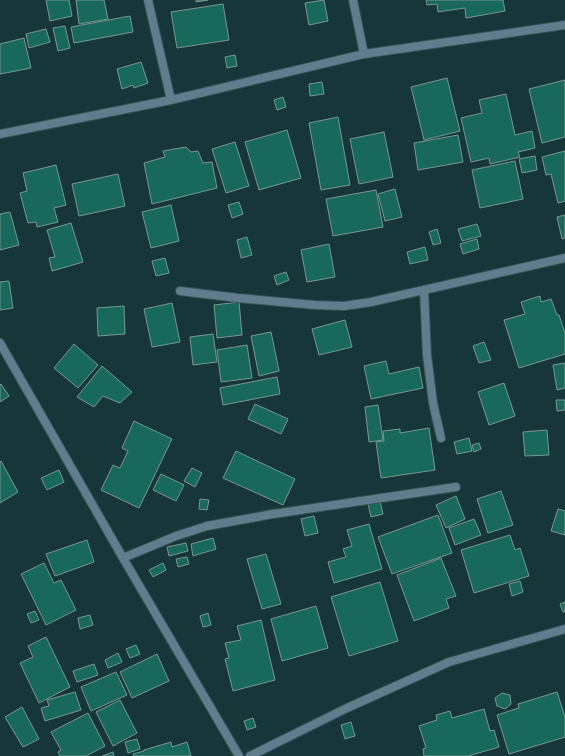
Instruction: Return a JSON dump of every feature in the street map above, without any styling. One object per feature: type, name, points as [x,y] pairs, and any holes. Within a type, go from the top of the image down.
[{"type":"street","points":[[148,0],[171,100]]},
{"type":"street","points":[[353,0],[364,54]]},
{"type":"street","points":[[0,134],[171,100],[364,54],[565,25]]},
{"type":"street","points":[[180,291],[238,298],[344,306],[371,302],[565,258]]},
{"type":"street","points":[[424,290],[427,355],[433,403],[441,438]]},
{"type":"street","points":[[0,343],[123,558],[239,756]]},
{"type":"street","points":[[123,558],[176,536],[207,526],[273,514],[456,487]]},
{"type":"street","points":[[250,756],[347,708],[449,662],[565,629]]},
{"type":"building","points":[[46,0],[69,0],[72,16],[50,21]]},
{"type":"building","points":[[76,0],[104,0],[108,19],[79,24]]},
{"type":"building","points":[[196,0],[208,0],[196,2]]},
{"type":"building","points":[[324,0],[328,21],[309,25],[305,3]]},
{"type":"building","points":[[426,0],[503,0],[505,11],[466,18],[465,8],[438,12],[437,4],[427,5]]},
{"type":"building","points":[[223,4],[229,40],[177,48],[171,12]]},
{"type":"building","points":[[130,16],[133,32],[74,43],[71,27]]},
{"type":"building","points":[[65,26],[70,48],[58,51],[53,28]]},
{"type":"building","points":[[46,29],[50,42],[29,48],[26,34]]},
{"type":"building","points":[[24,38],[31,68],[0,74],[0,44]]},
{"type":"building","points":[[235,55],[237,66],[227,68],[225,57]]},
{"type":"building","points":[[141,62],[148,83],[134,88],[133,85],[122,89],[117,69]]},
{"type":"building","points":[[447,78],[460,131],[424,140],[411,87]]},
{"type":"building","points":[[565,80],[565,137],[542,143],[529,89]]},
{"type":"building","points":[[322,82],[324,94],[310,96],[309,84]]},
{"type":"building","points":[[506,94],[515,135],[532,131],[535,148],[518,152],[520,157],[490,164],[489,158],[471,162],[461,118],[482,113],[479,100]]},
{"type":"building","points":[[283,97],[286,107],[277,110],[274,100]]},
{"type":"building","points":[[338,117],[350,185],[321,190],[309,123]]},
{"type":"building","points":[[287,130],[301,178],[259,190],[245,142]]},
{"type":"building","points":[[384,132],[393,177],[359,184],[350,139]]},
{"type":"building","points":[[458,135],[463,162],[418,170],[414,143]]},
{"type":"building","points":[[235,142],[249,186],[226,193],[212,149]]},
{"type":"building","points":[[186,147],[191,152],[198,151],[203,163],[212,162],[217,188],[152,204],[144,163],[165,157],[163,151]]},
{"type":"building","points":[[565,151],[565,201],[558,203],[551,174],[546,175],[542,157]]},
{"type":"building","points":[[535,156],[537,170],[522,173],[519,159]]},
{"type":"building","points":[[515,161],[523,199],[480,208],[472,170]]},
{"type":"building","points":[[56,165],[66,205],[54,208],[58,222],[37,227],[36,222],[28,223],[20,193],[27,191],[23,173]]},
{"type":"building","points":[[118,174],[125,206],[79,216],[72,184]]},
{"type":"building","points":[[395,189],[402,217],[385,221],[378,194]]},
{"type":"building","points":[[376,190],[383,227],[333,236],[326,199]]},
{"type":"building","points":[[239,202],[243,214],[232,218],[228,205]]},
{"type":"building","points":[[171,205],[179,241],[151,248],[142,212]]},
{"type":"building","points":[[10,212],[19,245],[0,250],[0,214]]},
{"type":"building","points":[[565,215],[565,238],[562,239],[557,217]]},
{"type":"building","points":[[71,223],[83,262],[52,271],[49,258],[55,257],[47,230]]},
{"type":"building","points":[[477,224],[481,236],[462,241],[458,229]]},
{"type":"building","points":[[437,229],[441,243],[433,245],[429,232]]},
{"type":"building","points":[[247,237],[252,255],[241,258],[237,240]]},
{"type":"building","points":[[477,239],[479,249],[463,254],[460,244]]},
{"type":"building","points":[[329,244],[335,277],[307,282],[301,250]]},
{"type":"building","points":[[425,247],[428,260],[410,264],[407,252]]},
{"type":"building","points":[[165,258],[169,273],[156,276],[152,261]]},
{"type":"building","points":[[286,272],[289,280],[277,285],[274,276]]},
{"type":"building","points":[[9,281],[13,308],[0,310],[0,282]]},
{"type":"building","points":[[540,296],[541,302],[551,299],[557,315],[559,315],[565,333],[565,354],[519,368],[504,320],[525,314],[521,302]]},
{"type":"building","points":[[239,302],[242,335],[217,338],[214,305]]},
{"type":"building","points":[[172,303],[180,342],[152,347],[144,309]]},
{"type":"building","points":[[124,306],[125,334],[98,336],[97,308]]},
{"type":"building","points":[[345,320],[352,347],[319,355],[312,329]]},
{"type":"building","points":[[271,332],[279,371],[259,376],[251,336]]},
{"type":"building","points":[[213,334],[217,362],[193,365],[190,337]]},
{"type":"building","points":[[484,342],[491,360],[479,363],[473,346]]},
{"type":"building","points":[[74,344],[98,365],[78,388],[54,368]]},
{"type":"building","points":[[247,345],[252,378],[221,382],[217,350]]},
{"type":"building","points":[[386,361],[389,374],[419,367],[423,388],[371,399],[364,366]]},
{"type":"building","points":[[565,363],[565,388],[557,390],[553,365]]},
{"type":"building","points":[[102,366],[132,392],[120,403],[103,396],[94,407],[77,397]]},
{"type":"building","points":[[277,377],[280,394],[223,405],[220,388]]},
{"type":"building","points":[[504,383],[515,416],[489,425],[478,392]]},
{"type":"building","points":[[1,384],[9,396],[0,402],[0,385]]},
{"type":"building","points":[[556,400],[565,400],[565,410],[557,411]]},
{"type":"building","points":[[255,404],[288,419],[281,434],[248,419]]},
{"type":"building","points":[[378,405],[383,440],[369,442],[365,407]]},
{"type":"building","points":[[134,421],[172,439],[139,508],[101,490],[113,465],[120,468],[128,451],[122,448]]},
{"type":"building","points":[[429,428],[435,470],[381,478],[376,442],[384,441],[383,431],[400,429],[400,433]]},
{"type":"building","points":[[547,430],[549,455],[525,456],[523,432]]},
{"type":"building","points":[[469,438],[472,451],[457,454],[454,442]]},
{"type":"building","points":[[479,443],[481,449],[474,452],[472,445]]},
{"type":"building","points":[[236,451],[295,479],[283,505],[223,478]]},
{"type":"building","points":[[1,461],[18,492],[0,503],[0,462]]},
{"type":"building","points":[[192,468],[202,473],[195,487],[184,481]]},
{"type":"building","points":[[59,470],[64,482],[47,490],[41,478]]},
{"type":"building","points":[[161,474],[184,485],[176,501],[153,490]]},
{"type":"building","points":[[501,491],[513,525],[488,533],[477,499]]},
{"type":"building","points":[[456,496],[465,519],[446,528],[436,505]]},
{"type":"building","points":[[200,499],[209,500],[207,510],[199,509]]},
{"type":"building","points":[[380,501],[383,514],[371,517],[368,504]]},
{"type":"building","points":[[558,509],[565,511],[565,535],[551,531]]},
{"type":"building","points":[[438,515],[452,553],[392,574],[378,537]]},
{"type":"building","points":[[314,516],[318,533],[305,536],[301,519]]},
{"type":"building","points":[[474,519],[481,535],[455,545],[449,528]]},
{"type":"building","points":[[369,524],[382,569],[334,583],[328,562],[346,557],[343,549],[352,546],[347,530]]},
{"type":"building","points":[[510,535],[515,550],[520,548],[529,576],[474,593],[461,550]]},
{"type":"building","points":[[213,538],[216,549],[193,556],[191,544]]},
{"type":"building","points":[[87,540],[94,562],[55,576],[46,554]]},
{"type":"building","points":[[186,543],[188,551],[169,556],[167,547]]},
{"type":"building","points":[[266,554],[281,604],[262,609],[247,559]]},
{"type":"building","points":[[187,557],[189,564],[178,567],[176,559]]},
{"type":"building","points":[[441,558],[456,596],[446,599],[449,608],[414,621],[397,575]]},
{"type":"building","points":[[44,563],[54,583],[61,580],[76,610],[46,625],[21,574]]},
{"type":"building","points":[[163,563],[166,570],[153,577],[149,570]]},
{"type":"building","points":[[520,581],[523,592],[512,596],[509,584]]},
{"type":"building","points":[[380,582],[398,641],[349,656],[331,597]]},
{"type":"building","points":[[565,602],[565,612],[563,612],[560,604]]},
{"type":"building","points":[[316,606],[328,648],[282,661],[271,619]]},
{"type":"building","points":[[35,611],[39,620],[31,623],[27,614]]},
{"type":"building","points":[[208,613],[211,625],[203,627],[200,616]]},
{"type":"building","points":[[90,615],[93,625],[80,629],[78,618]]},
{"type":"building","points":[[261,620],[275,680],[233,691],[225,659],[229,658],[225,643],[241,640],[237,626]]},
{"type":"building","points":[[46,637],[70,687],[39,703],[20,663],[33,657],[28,646]]},
{"type":"building","points":[[136,645],[140,654],[130,658],[126,649]]},
{"type":"building","points":[[118,653],[122,662],[108,668],[105,660]]},
{"type":"building","points":[[157,654],[169,681],[132,698],[120,672]]},
{"type":"building","points":[[94,664],[98,675],[77,682],[73,671]]},
{"type":"building","points":[[116,672],[127,695],[91,711],[81,687]]},
{"type":"building","points":[[75,692],[81,710],[45,721],[41,708],[49,706],[47,700]]},
{"type":"building","points":[[557,692],[565,717],[565,737],[509,754],[497,715],[519,708],[518,704]]},
{"type":"building","points":[[502,693],[510,695],[511,704],[505,709],[497,706],[495,698]]},
{"type":"building","points":[[120,700],[137,733],[113,746],[96,712]]},
{"type":"building","points":[[22,707],[39,739],[23,747],[5,717]]},
{"type":"building","points":[[484,709],[490,731],[494,730],[499,747],[468,756],[424,756],[423,749],[426,748],[419,726],[437,720],[436,715],[450,711],[452,718]]},
{"type":"building","points":[[88,713],[105,746],[86,756],[60,756],[58,752],[61,750],[51,732]]},
{"type":"building","points":[[253,718],[256,727],[247,730],[244,721]]},
{"type":"building","points":[[351,722],[355,736],[345,739],[341,725]]},
{"type":"building","points":[[137,739],[140,749],[128,753],[125,742]]},
{"type":"building","points":[[171,742],[172,747],[187,742],[191,756],[134,756],[133,754],[144,750]]},
{"type":"building","points":[[113,752],[114,756],[102,756]]}]
